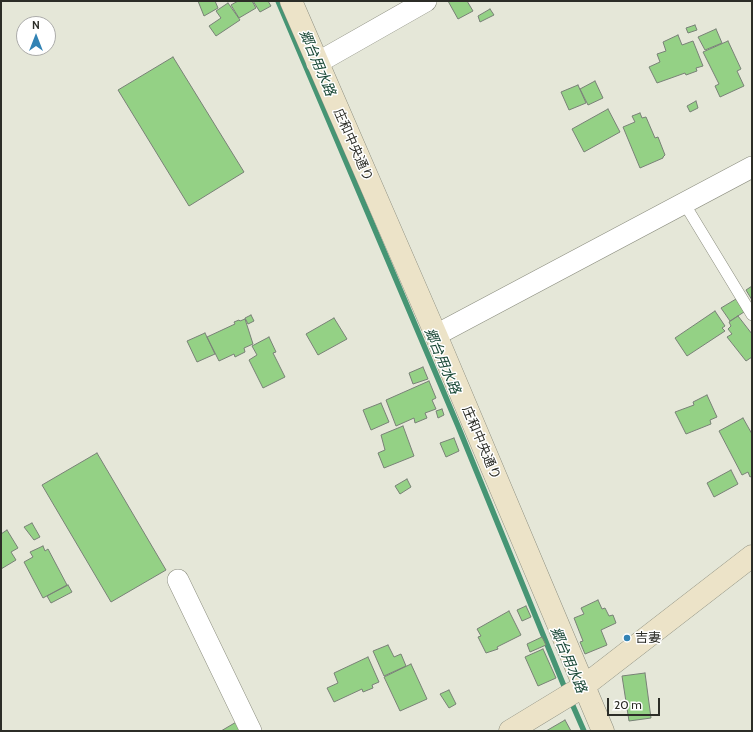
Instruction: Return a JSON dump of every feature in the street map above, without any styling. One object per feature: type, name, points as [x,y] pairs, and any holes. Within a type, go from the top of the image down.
[{"type":"street","name":"庄和中央通り","points":[[291,1],[436,335],[603,731]]},
{"type":"street","points":[[317,63],[426,1]]},
{"type":"street","points":[[436,335],[752,167]]},
{"type":"street","points":[[510,731],[584,686],[752,556]]},
{"type":"street","points":[[178,580],[251,731]]},
{"type":"lane","points":[[684,203],[752,315]]},
{"type":"building","points":[[198,1],[215,1],[218,8],[204,16]]},
{"type":"building","points":[[238,1],[252,1],[256,8],[239,18],[231,5]]},
{"type":"building","points":[[253,1],[268,1],[271,6],[260,12]]},
{"type":"building","points":[[448,1],[467,1],[473,11],[458,19]]},
{"type":"building","points":[[228,3],[240,20],[216,36],[209,26],[221,18],[216,11]]},
{"type":"building","points":[[490,9],[494,15],[480,22],[478,16]]},
{"type":"building","points":[[695,25],[697,30],[688,33],[686,28]]},
{"type":"building","points":[[716,29],[722,43],[705,50],[698,37]]},
{"type":"building","points":[[678,35],[682,45],[693,41],[703,66],[696,68],[697,71],[686,75],[685,73],[657,83],[649,67],[660,62],[657,54],[666,51],[663,42]]},
{"type":"building","points":[[728,41],[741,69],[737,71],[744,86],[720,97],[715,86],[719,84],[703,52]]},
{"type":"building","points":[[173,57],[244,172],[189,206],[118,90]]},
{"type":"building","points":[[595,81],[603,98],[588,105],[580,89]]},
{"type":"building","points":[[578,85],[586,103],[569,110],[561,92]]},
{"type":"building","points":[[696,101],[698,108],[690,112],[687,106]]},
{"type":"building","points":[[608,109],[620,132],[584,152],[572,129]]},
{"type":"building","points":[[640,113],[642,118],[646,117],[655,138],[658,137],[665,155],[663,158],[640,168],[623,127],[635,122],[632,116]]},
{"type":"building","points":[[752,286],[752,300],[746,290]]},
{"type":"building","points":[[736,299],[744,312],[730,321],[721,308]]},
{"type":"building","points":[[715,311],[725,326],[722,328],[725,331],[687,356],[675,338]]},
{"type":"building","points":[[251,315],[254,321],[248,324],[245,318]]},
{"type":"building","points":[[738,316],[752,334],[752,357],[746,361],[727,337],[732,334],[728,329],[731,326],[729,322]]},
{"type":"building","points":[[334,318],[347,339],[318,355],[306,334]]},
{"type":"building","points":[[245,319],[253,344],[244,348],[245,352],[235,357],[234,354],[219,361],[207,337],[235,324],[234,322]]},
{"type":"building","points":[[205,333],[215,354],[197,362],[187,341]]},
{"type":"building","points":[[269,337],[276,352],[273,353],[285,377],[263,388],[249,360],[257,355],[252,346]]},
{"type":"building","points":[[423,367],[428,379],[413,384],[409,373]]},
{"type":"building","points":[[429,381],[436,398],[432,400],[436,409],[425,413],[427,418],[415,423],[414,418],[396,426],[386,400]]},
{"type":"building","points":[[707,395],[717,417],[710,420],[711,424],[686,434],[675,412],[694,405],[693,402]]},
{"type":"building","points":[[381,403],[389,422],[371,430],[363,410]]},
{"type":"building","points":[[442,409],[444,415],[438,418],[436,411]]},
{"type":"building","points":[[743,418],[752,434],[752,476],[750,477],[748,472],[742,475],[719,431]]},
{"type":"building","points":[[403,426],[414,456],[384,468],[378,453],[385,450],[381,435]]},
{"type":"building","points":[[454,438],[459,451],[446,457],[440,443]]},
{"type":"building","points":[[97,453],[166,570],[111,602],[42,485]]},
{"type":"building","points":[[731,470],[738,484],[714,497],[707,483]]},
{"type":"building","points":[[407,479],[411,487],[400,494],[395,486]]},
{"type":"building","points":[[32,523],[40,537],[34,540],[24,527]]},
{"type":"building","points":[[7,530],[18,548],[11,552],[16,560],[1,569],[1,534]]},
{"type":"building","points":[[43,546],[45,551],[48,549],[67,585],[43,598],[24,562],[33,557],[30,552]]},
{"type":"building","points":[[68,585],[72,592],[51,603],[47,596]]},
{"type":"building","points":[[598,600],[602,609],[605,608],[609,616],[613,615],[616,623],[601,630],[607,645],[585,654],[580,642],[583,641],[574,618],[584,614],[581,608]]},
{"type":"building","points":[[526,606],[531,617],[522,621],[517,610]]},
{"type":"building","points":[[509,611],[521,635],[497,647],[498,649],[486,653],[478,637],[481,636],[477,629]]},
{"type":"building","points":[[542,637],[546,645],[530,652],[527,644]]},
{"type":"building","points":[[388,645],[394,657],[401,654],[406,666],[384,676],[373,651]]},
{"type":"building","points":[[543,649],[556,678],[538,686],[525,657]]},
{"type":"building","points":[[368,657],[379,682],[372,685],[373,688],[363,692],[362,689],[334,702],[327,688],[338,683],[334,673]]},
{"type":"building","points":[[411,664],[427,699],[400,711],[384,677]]},
{"type":"building","points":[[645,673],[651,718],[629,721],[622,676]]},
{"type":"building","points":[[449,690],[456,704],[449,708],[440,694]]},
{"type":"building","points":[[565,720],[571,731],[546,731]]},
{"type":"building","points":[[238,721],[244,731],[221,731]]},
{"type":"waterway","name":"郷台用水路","points":[[278,1],[458,426],[566,691]]},
{"type":"waterway","name":"郷台用水路","points":[[570,699],[584,731]]},
{"type":"place","name":"吉妻","points":[[627,638]]}]
